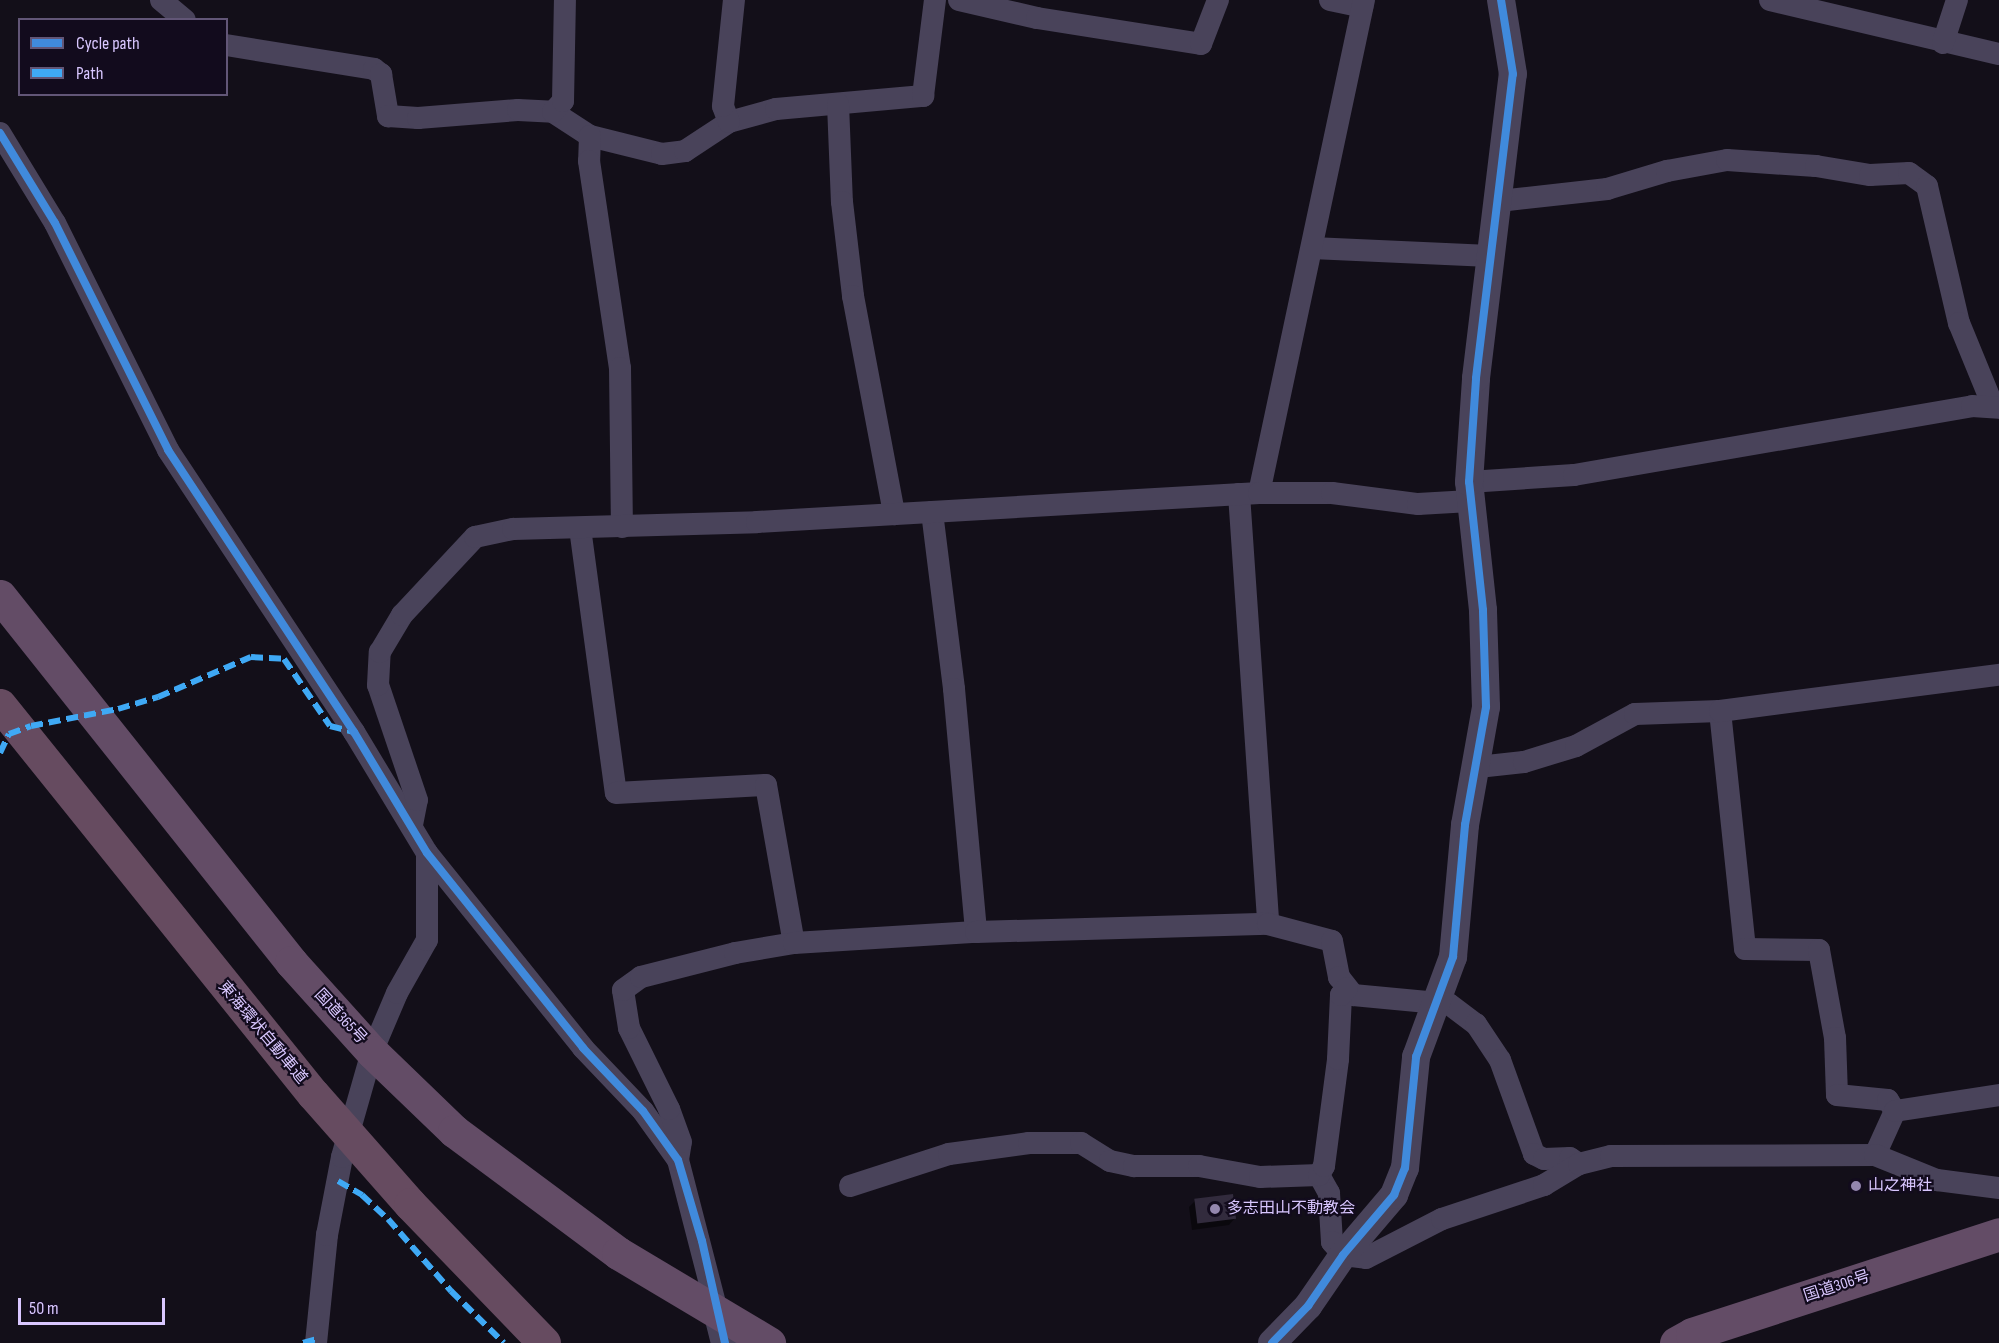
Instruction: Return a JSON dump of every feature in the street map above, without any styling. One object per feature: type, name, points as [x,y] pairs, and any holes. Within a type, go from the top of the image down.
[{"type":"highway","name":"国道365号","points":[[0,596],[291,963],[372,1052],[454,1131],[721,1329],[769,1343]]},
{"type":"highway","name":"東海環状自動車道","points":[[0,705],[313,1094],[410,1204],[544,1343]]},
{"type":"highway","name":"国道306号","points":[[1676,1343],[1692,1334],[1999,1234]]},
{"type":"street","points":[[161,0],[183,18]]},
{"type":"street","points":[[553,112],[563,101],[565,0]]},
{"type":"street","points":[[729,122],[723,106],[734,0]]},
{"type":"street","points":[[228,45],[374,69],[381,74],[387,116],[418,118],[518,111],[553,112],[590,136],[662,154],[685,151],[729,122],[776,109],[923,96],[935,0]]},
{"type":"street","points":[[959,0],[1037,18],[1201,44],[1218,0]]},
{"type":"street","points":[[1268,924],[1249,494],[1312,248],[1363,4],[1330,0]]},
{"type":"street","points":[[1272,1343],[1308,1306],[1343,1255],[1394,1195],[1405,1168],[1416,1057],[1433,1002],[1453,957],[1465,825],[1478,768],[1486,707],[1484,621],[1469,491],[1490,256],[1499,201],[1513,74],[1501,0]]},
{"type":"street","points":[[1770,0],[1943,43],[1999,54]]},
{"type":"street","points":[[1943,43],[1957,0]]},
{"type":"street","points":[[838,104],[842,202],[853,296],[894,514]]},
{"type":"street","points":[[0,133],[55,223],[168,450],[412,825],[427,853],[583,1048],[643,1110],[678,1160],[702,1241],[721,1329]]},
{"type":"street","points":[[590,136],[589,161],[620,368],[622,527]]},
{"type":"street","points":[[412,825],[417,800],[378,685],[380,652],[402,615],[475,537],[513,529],[622,527],[1249,494],[1332,493],[1418,504],[1469,491],[1972,406],[1996,407],[1959,323],[1928,186],[1909,172],[1870,175],[1816,166],[1727,160],[1667,171],[1608,189],[1499,201]]},
{"type":"street","points":[[1312,248],[1490,256]]},
{"type":"street","points":[[932,512],[954,689],[976,932]]},
{"type":"street","points":[[580,528],[616,793],[766,785],[794,943]]},
{"type":"street","points":[[1478,768],[1524,762],[1576,746],[1635,714],[1720,711],[1999,675]]},
{"type":"street","points":[[1720,711],[1745,949],[1820,950],[1835,1038],[1837,1095],[1888,1100],[1895,1111]]},
{"type":"street","points":[[316,1343],[329,1224],[342,1157],[372,1052],[397,993],[427,940],[427,853]]},
{"type":"street","points":[[678,1160],[681,1142],[669,1109],[629,1028],[623,990],[641,976],[735,953],[794,943],[976,932],[1268,924],[1332,941],[1339,977],[1353,995],[1449,1004],[1476,1024],[1500,1060],[1534,1154],[1544,1159],[1570,1158],[1579,1164]]},
{"type":"street","points":[[1319,1175],[1324,1166],[1338,1059],[1341,995],[1347,988]]},
{"type":"street","points":[[1895,1111],[1999,1095]]},
{"type":"street","points":[[1875,1155],[1895,1111]]},
{"type":"street","points":[[850,1186],[949,1154],[1029,1143],[1081,1143],[1110,1161],[1134,1166],[1199,1166],[1260,1177],[1319,1175]]},
{"type":"street","points":[[1319,1175],[1329,1193],[1332,1242],[1343,1255],[1366,1258],[1442,1219],[1544,1185],[1579,1164],[1611,1156],[1875,1155],[1937,1180],[1999,1188]]},
{"type":"building","name":"多志田山不動教会","points":[[1233,1194],[1236,1219],[1197,1224],[1194,1199]]},
{"type":"marked path","points":[[0,753],[9,734],[31,726],[118,709],[158,697],[251,657],[284,659],[330,726],[354,732]]},
{"type":"marked path","points":[[338,1181],[362,1195],[388,1219],[451,1291],[504,1343]]},
{"type":"marked path","points":[[303,1343],[317,1339]]},
{"type":"cycle path","points":[[1272,1343],[1308,1306],[1343,1255],[1394,1195],[1405,1168],[1416,1057],[1453,957],[1465,825],[1486,707],[1483,610],[1469,482],[1476,378],[1513,74],[1501,0]]},
{"type":"cycle path","points":[[0,133],[55,223],[168,450],[354,732],[427,853],[583,1048],[643,1111],[678,1160],[702,1241],[725,1343]]},
{"type":"place","name":"山之神社","points":[[1856,1186]]},
{"type":"place","name":"多志田山不動教会","points":[[1215,1209]]}]
